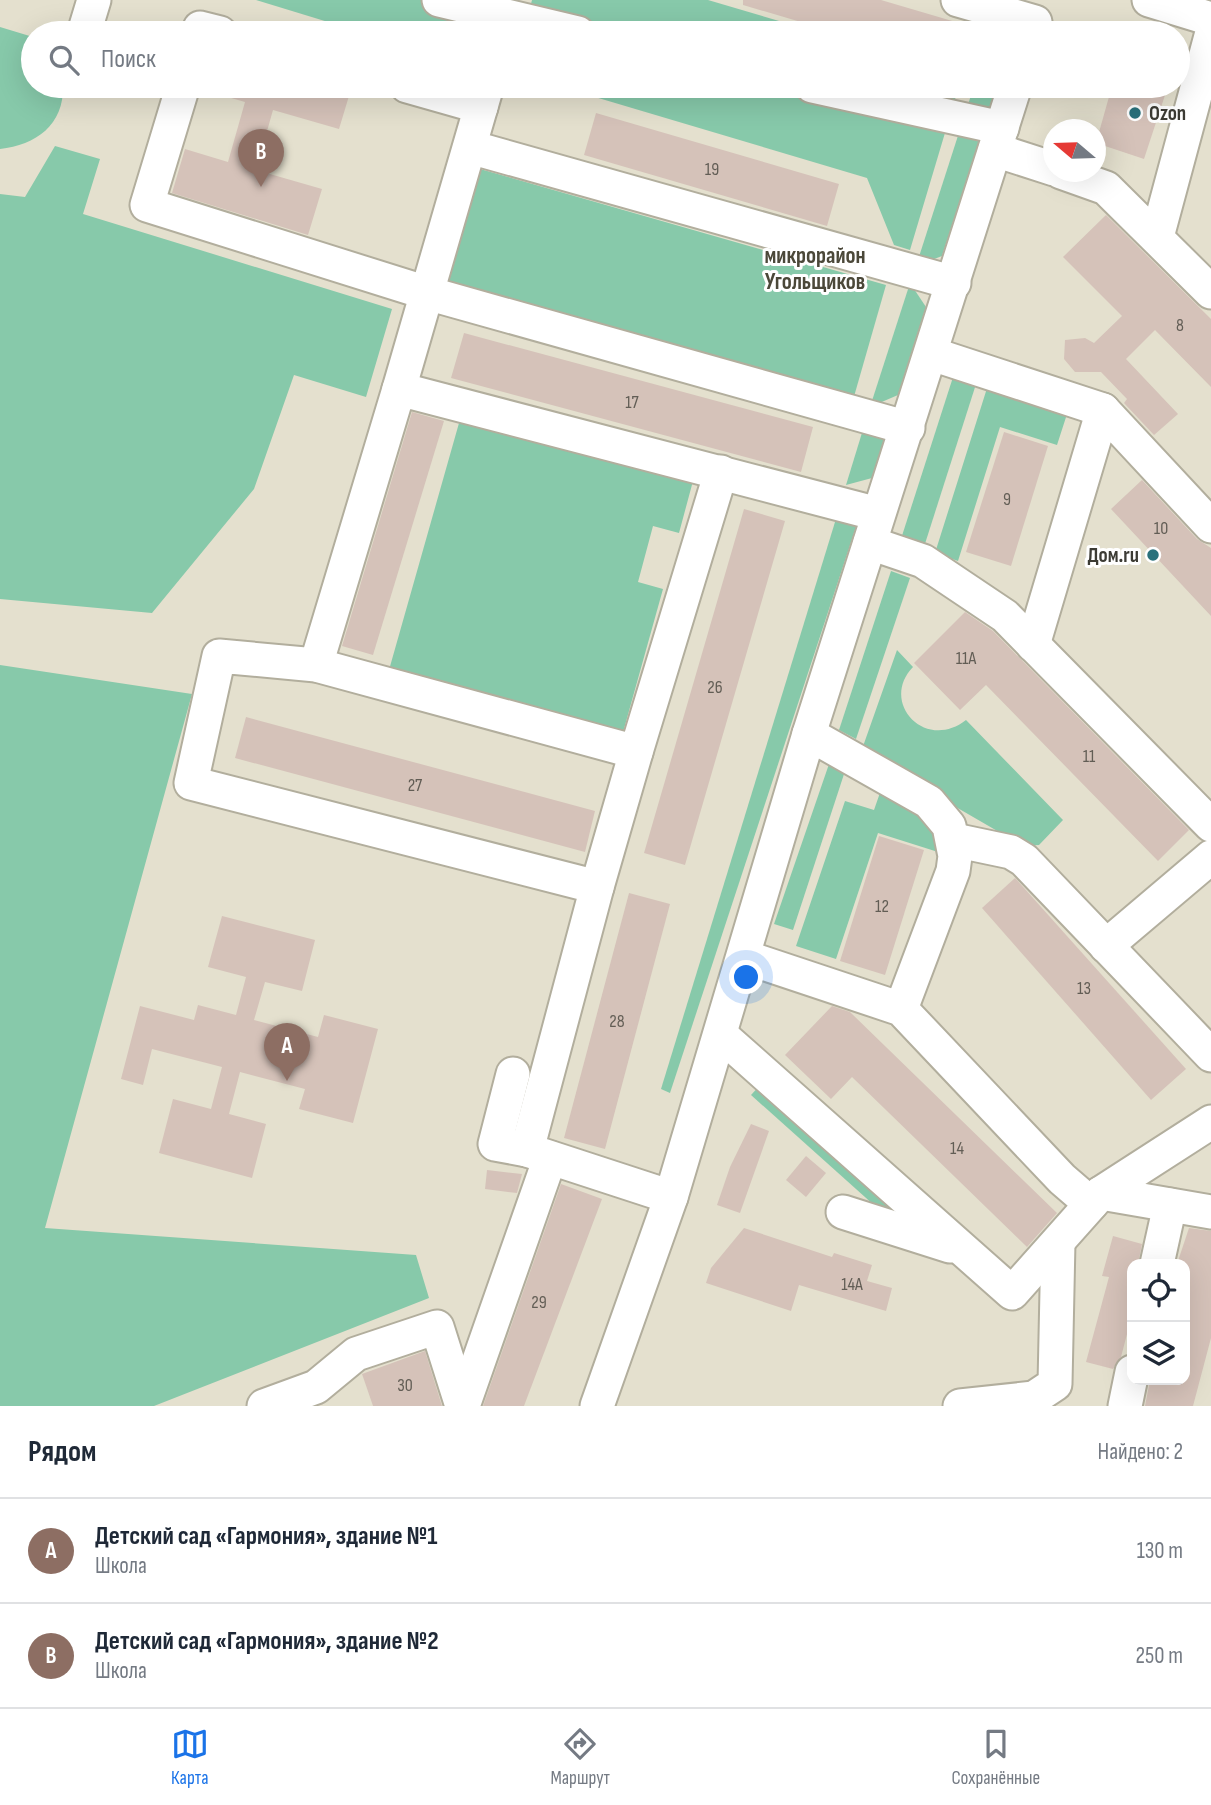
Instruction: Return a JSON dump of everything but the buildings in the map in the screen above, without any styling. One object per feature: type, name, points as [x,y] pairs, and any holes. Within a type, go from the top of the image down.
[{"type":"street","points":[[88,21],[94,0]]},
{"type":"street","points":[[439,0],[524,21]]},
{"type":"street","points":[[958,0],[1036,19]]},
{"type":"street","points":[[1152,0],[1211,19]]},
{"type":"street","points":[[1157,237],[1211,36]]},
{"type":"street","points":[[179,98],[147,205],[427,293],[908,428]]},
{"type":"street","points":[[316,666],[483,98]]},
{"type":"street","points":[[854,98],[999,139],[1043,163]]},
{"type":"street","points":[[597,1406],[671,1197],[745,957],[809,734],[1011,98]]},
{"type":"street","points":[[470,147],[954,283]]},
{"type":"street","points":[[1089,182],[1106,188],[1211,292]]},
{"type":"street","points":[[932,354],[1103,410],[1211,526]]},
{"type":"street","points":[[399,389],[720,472],[874,529],[1004,616],[1211,825]]},
{"type":"street","points":[[1033,645],[1103,410]]},
{"type":"street","points":[[463,1406],[539,1154],[597,887],[720,472]]},
{"type":"street","points":[[597,887],[191,783],[219,656],[316,666],[636,752]]},
{"type":"street","points":[[809,734],[929,802],[945,819],[954,841],[953,871],[901,1009]]},
{"type":"street","points":[[954,841],[1011,852],[1024,860],[1211,1055]]},
{"type":"street","points":[[1106,946],[1211,857]]},
{"type":"street","points":[[745,957],[901,1009],[1062,1180],[1096,1198],[1211,1211]]},
{"type":"street","points":[[721,1035],[1012,1293],[1096,1198],[1211,1122]]},
{"type":"street","points":[[513,1074],[495,1144],[539,1154],[671,1197]]},
{"type":"street","points":[[1158,1259],[1170,1205]]},
{"type":"street","points":[[843,1212],[962,1250]]},
{"type":"street","points":[[960,1406],[1034,1398],[1055,1384],[1058,1242]]},
{"type":"street","points":[[264,1406],[316,1387],[356,1354],[437,1327],[463,1406]]},
{"type":"street","points":[[1125,1406],[1129,1385]]},
{"type":"green space","points":[[256,0],[488,0],[481,21],[325,21]]},
{"type":"green space","points":[[532,0],[708,0],[779,21],[526,21]]},
{"type":"green space","points":[[0,27],[21,33],[21,98],[62,98],[59,112],[45,131],[25,143],[0,149]]},
{"type":"green space","points":[[598,98],[955,98],[910,250],[894,245],[867,178]]},
{"type":"green space","points":[[970,98],[993,98],[942,256],[916,266]]},
{"type":"green space","points":[[55,146],[100,159],[83,214],[392,309],[366,397],[294,375],[254,489],[152,613],[0,599],[0,194],[25,197]]},
{"type":"green space","points":[[473,167],[886,285],[853,400],[440,283]]},
{"type":"green space","points":[[910,283],[926,307],[898,395],[870,407]]},
{"type":"green space","points":[[954,374],[977,381],[923,550],[900,542]]},
{"type":"green space","points":[[988,385],[1068,411],[1057,445],[1000,427],[958,561],[935,553]]},
{"type":"green space","points":[[461,416],[693,481],[679,533],[653,526],[638,582],[663,589],[622,736],[389,670]]},
{"type":"green space","points":[[865,423],[884,440],[872,478],[846,485]]},
{"type":"green space","points":[[839,509],[857,524],[670,1093],[661,1089]]},
{"type":"green space","points":[[891,571],[910,578],[856,739],[839,730]]},
{"type":"green space","points":[[897,650],[913,667],[904,681],[901,695],[904,708],[911,719],[922,727],[936,730],[951,728],[966,720],[1063,820],[1039,845],[1023,846],[861,752]]},
{"type":"green space","points":[[0,665],[192,694],[45,1228],[416,1255],[429,1298],[154,1406],[0,1406]]},
{"type":"green space","points":[[829,764],[846,768],[793,930],[774,924]]},
{"type":"green space","points":[[882,787],[913,798],[942,839],[938,852],[878,833],[836,959],[796,946],[845,801],[874,810]]},
{"type":"green space","points":[[763,1082],[897,1202],[885,1215],[751,1095]]},
{"type":"place","name":"Ozon","points":[[1135,113]]},
{"type":"place","name":"Детский сад «Гармония», здание №2","points":[[261,187]]},
{"type":"place","name":"Дом.ru","points":[[1153,555]]},
{"type":"place","name":"Детский сад «Гармония», здание №1","points":[[287,1081]]},
{"type":"district","name":"микрорайон Угольщиков","points":[[815,268]]}]
